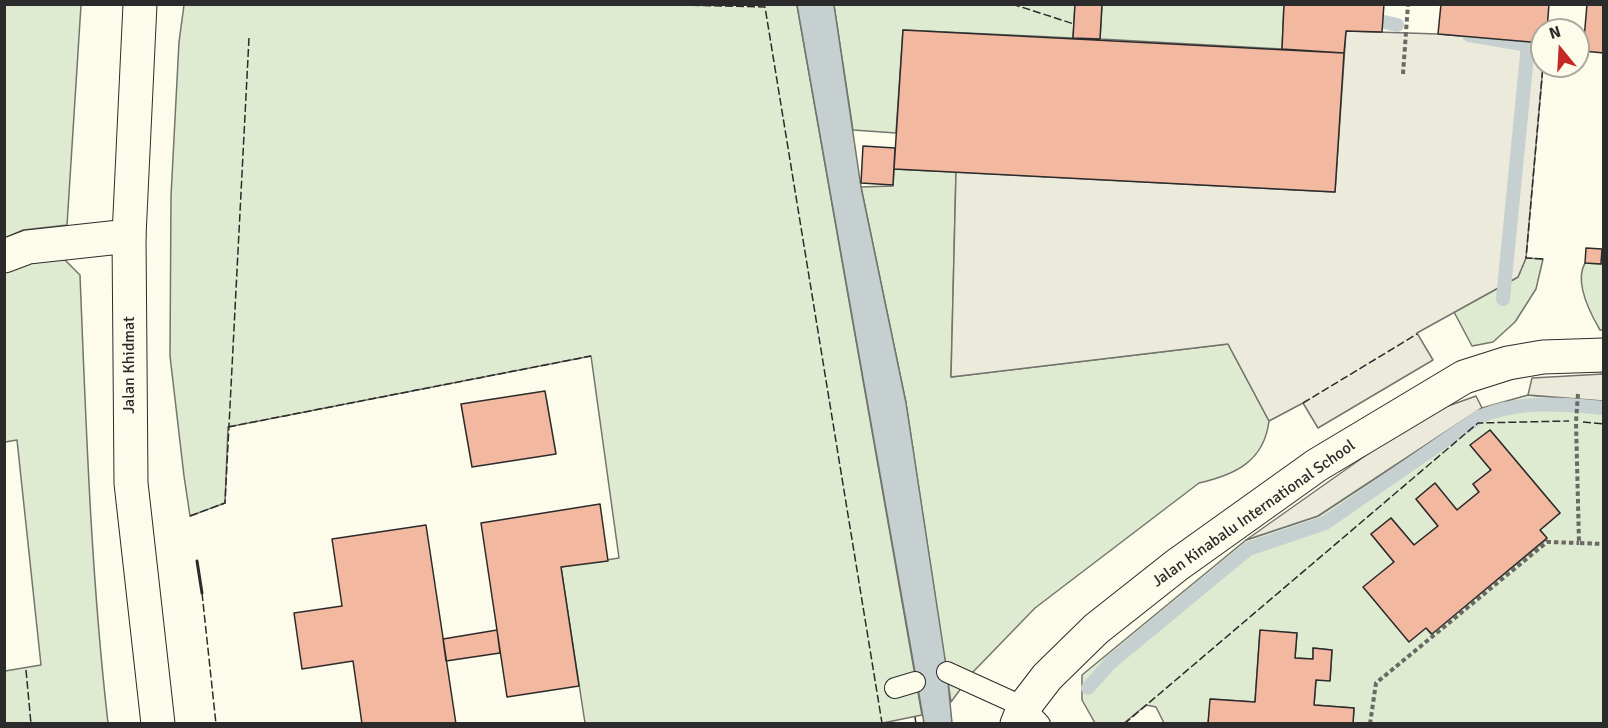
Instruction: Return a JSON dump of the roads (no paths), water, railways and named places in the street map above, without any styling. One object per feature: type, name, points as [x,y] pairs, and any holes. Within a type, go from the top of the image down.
[{"type":"street","name":"Jalan Khidmat","points":[[140,4],[129,236],[131,483],[158,723]]},
{"type":"street","points":[[4,256],[28,247],[129,236]]},
{"type":"street","name":"Jalan Kinabalu International School","points":[[1027,718],[1047,677],[1096,628],[1177,566],[1317,465],[1464,376],[1508,363],[1543,357],[1604,355]]},
{"type":"lane","points":[[947,672],[1027,718]]},
{"type":"lane","points":[[895,688],[915,682]]},
{"type":"waterway","points":[[1367,18],[1397,25]]},
{"type":"waterway","points":[[1469,35],[1528,45],[1503,299]]},
{"type":"waterway","points":[[1088,688],[1110,663],[1248,549],[1325,523],[1479,417],[1525,406],[1557,405],[1604,408]]}]
